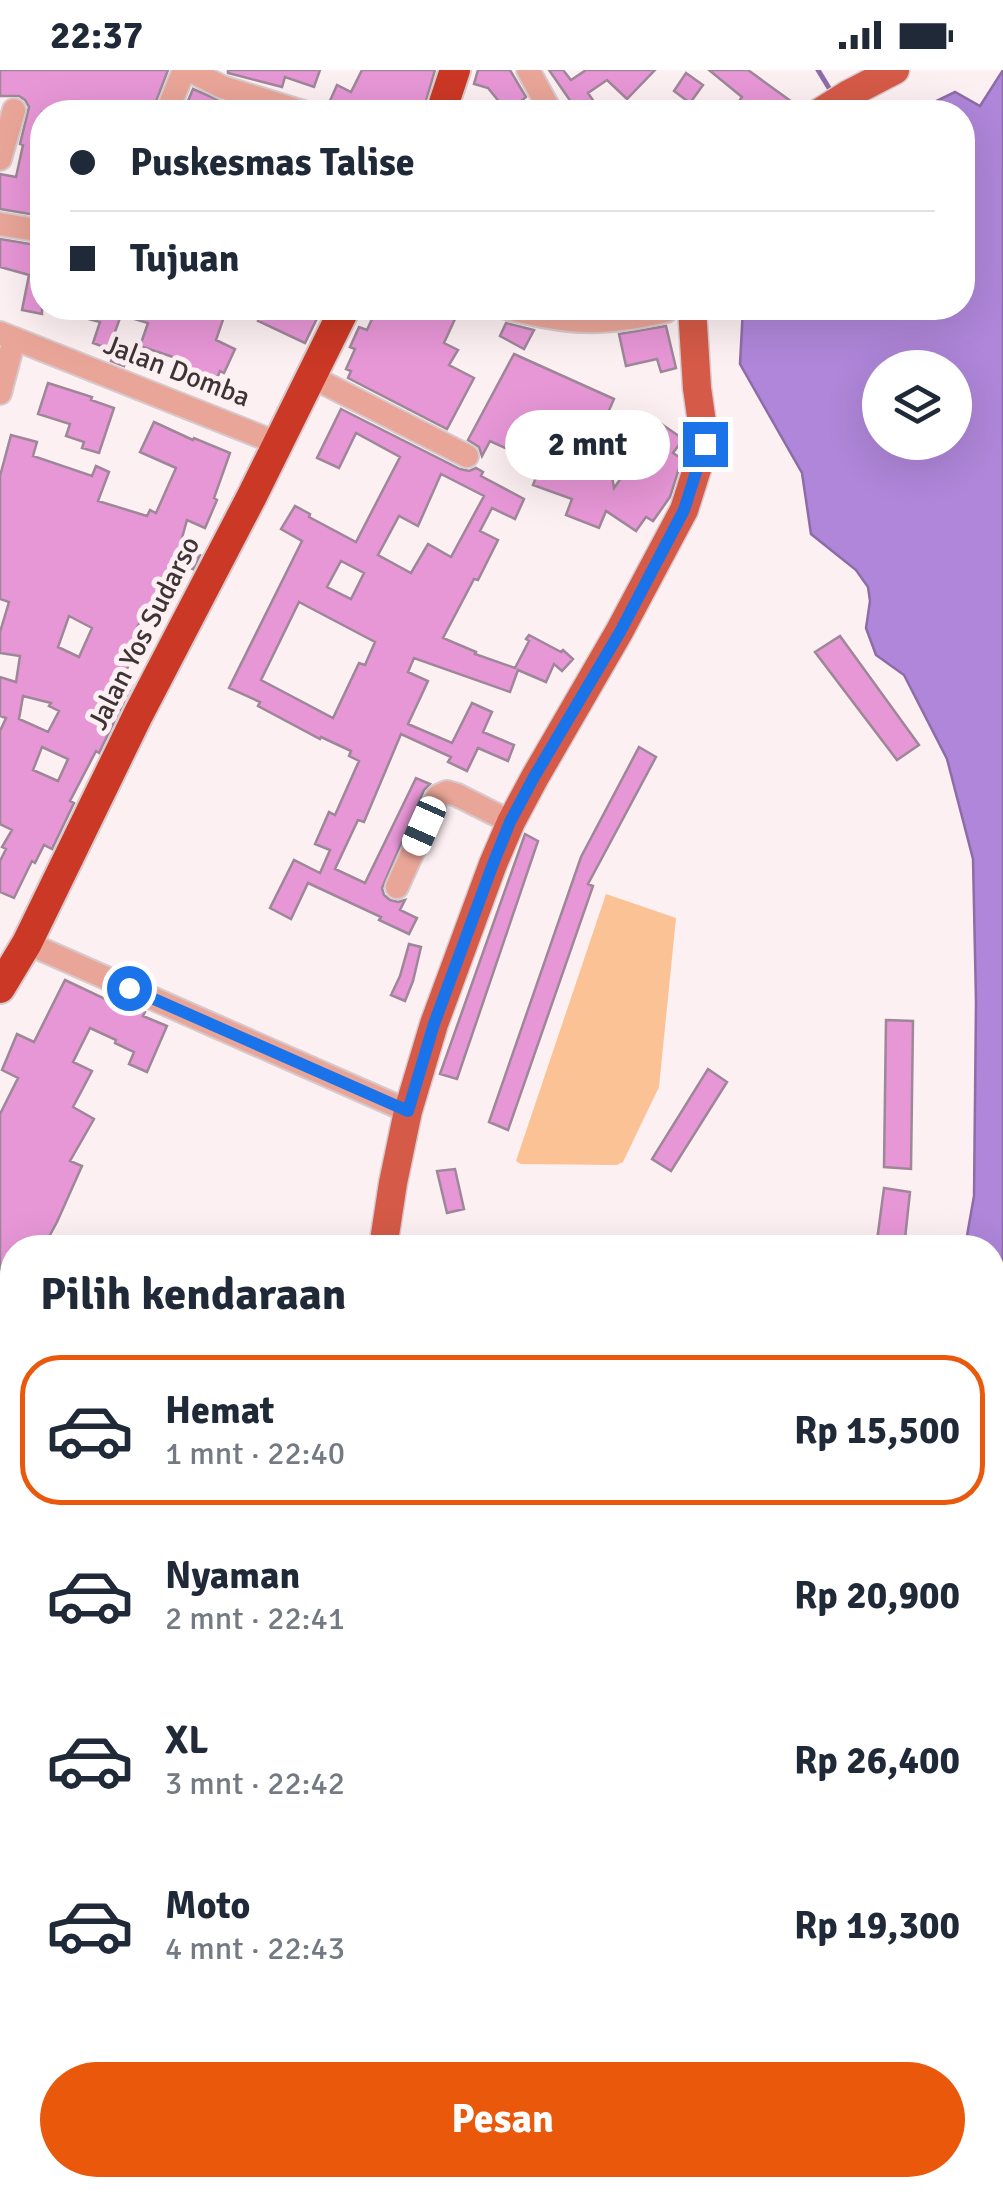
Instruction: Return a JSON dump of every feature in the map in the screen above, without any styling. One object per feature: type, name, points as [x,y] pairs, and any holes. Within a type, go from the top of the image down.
[{"type":"highway","points":[[445,100],[455,70]]},
{"type":"highway","name":"Jalan Yos Sudarso","points":[[0,988],[27,943],[138,715],[340,320]]},
{"type":"main road","points":[[839,100],[895,70]]},
{"type":"main road","points":[[384,1235],[408,1111],[441,1006],[510,822],[620,632],[684,510],[705,444],[697,388],[677,320]]},
{"type":"street","points":[[172,100],[186,70],[224,78],[275,100]]},
{"type":"street","points":[[528,70],[544,100]]},
{"type":"street","points":[[0,158],[14,110]]},
{"type":"street","points":[[0,224],[30,230]]},
{"type":"street","points":[[563,320],[628,320]]},
{"type":"street","points":[[0,394],[7,336]]},
{"type":"street","name":"Jalan Domba","points":[[7,336],[278,443]]},
{"type":"street","points":[[310,376],[467,456]]},
{"type":"street","points":[[397,887],[438,796],[447,792],[457,795],[510,822]]},
{"type":"street","points":[[27,943],[408,1111]]},
{"type":"shaded area","points":[[1003,70],[1003,1235],[967,1235],[974,1196],[973,859],[947,759],[904,675],[876,655],[866,628],[868,587],[856,570],[811,534],[802,473],[740,364],[742,320],[975,320],[975,103],[980,106]]},
{"type":"shaded area","points":[[955,92],[969,100],[938,100]]},
{"type":"shaded area","points":[[606,894],[676,918],[659,1087],[623,1162],[521,1164],[516,1161]]},
{"type":"building","points":[[0,70],[168,70],[157,100],[30,100],[30,214],[0,209],[0,174],[16,177],[29,107],[19,96],[0,96]]},
{"type":"building","points":[[228,70],[320,70],[314,87],[285,77],[282,87]]},
{"type":"building","points":[[362,70],[435,70],[426,100],[330,100],[337,85],[351,92]]},
{"type":"building","points":[[478,70],[510,70],[526,97],[498,100],[488,88],[474,84]]},
{"type":"building","points":[[549,70],[563,70],[571,80],[586,70],[655,70],[627,99],[607,80],[588,93],[593,100],[570,100]]},
{"type":"building","points":[[709,70],[748,70],[789,100],[740,100],[742,97]]},
{"type":"building","points":[[686,73],[703,85],[692,100],[674,91]]},
{"type":"building","points":[[193,89],[218,100],[188,100]]},
{"type":"building","points":[[0,239],[30,244],[30,312],[22,310],[29,275],[0,267]]},
{"type":"building","points":[[92,320],[119,320],[109,349],[93,343],[100,322]]},
{"type":"building","points":[[138,320],[223,320],[216,340],[235,349],[211,393],[168,377],[176,358],[140,346],[148,323]]},
{"type":"building","points":[[258,320],[316,320],[305,343]]},
{"type":"building","points":[[372,320],[455,320],[444,343],[458,350],[449,365],[474,378],[447,429],[348,378],[351,371],[346,369],[355,349],[350,347],[359,327],[367,330]]},
{"type":"building","points":[[506,323],[534,330],[524,349],[500,336]]},
{"type":"building","points":[[666,326],[676,368],[661,372],[657,359],[626,366],[619,334]]},
{"type":"building","points":[[116,347],[129,352],[124,366],[111,361]]},
{"type":"building","points":[[514,354],[614,399],[586,463],[609,459],[614,488],[660,423],[683,439],[673,453],[682,459],[670,497],[653,521],[646,517],[636,531],[606,511],[599,528],[566,515],[572,499],[533,485],[541,464],[490,441],[482,456],[479,447],[468,440]]},
{"type":"building","points":[[48,383],[114,408],[99,453],[82,448],[84,442],[66,436],[70,424],[38,414]]},
{"type":"building","points":[[341,409],[460,469],[476,468],[483,472],[481,476],[524,499],[515,519],[492,508],[480,531],[498,540],[443,638],[515,668],[529,635],[563,650],[573,659],[562,671],[554,664],[546,682],[518,670],[510,692],[414,658],[408,672],[428,681],[408,724],[452,743],[472,703],[492,712],[483,732],[514,745],[508,761],[478,748],[467,771],[448,762],[451,757],[401,734],[364,822],[358,820],[335,869],[365,883],[416,778],[430,784],[382,888],[390,900],[405,900],[400,910],[417,918],[409,934],[308,883],[291,919],[270,908],[294,860],[320,873],[330,850],[315,844],[329,812],[335,815],[359,761],[349,756],[351,751],[320,739],[229,688],[302,541],[281,529],[295,506],[356,542],[400,457],[356,433],[339,468],[317,458]],"holes":[[[441,474],[484,496],[451,557],[428,544],[411,573],[378,555],[399,516],[418,526]],[[341,561],[364,573],[351,599],[327,587]],[[299,602],[375,642],[365,665],[359,663],[333,718],[261,680]]]},
{"type":"building","points":[[154,422],[230,453],[205,528],[187,520],[180,545],[200,555],[193,569],[184,565],[166,604],[153,598],[134,633],[146,638],[122,680],[132,685],[70,801],[74,803],[52,849],[44,845],[14,898],[0,892],[0,861],[6,849],[2,847],[12,830],[0,824],[0,731],[6,718],[0,716],[0,677],[16,682],[20,656],[0,653],[0,632],[9,602],[0,599],[0,476],[11,435],[37,442],[33,456],[92,476],[96,466],[109,472],[98,501],[147,516],[150,510],[156,513],[176,468],[140,452]],"holes":[[[69,616],[92,628],[79,657],[58,647]],[[23,696],[51,703],[49,706],[59,711],[48,732],[19,719]],[[42,747],[68,759],[58,781],[33,770]]]},
{"type":"building","points":[[840,636],[919,745],[897,760],[815,652]]},
{"type":"building","points":[[639,747],[656,757],[588,884],[593,886],[508,1130],[489,1122],[581,857]]},
{"type":"building","points":[[525,834],[538,841],[457,1079],[440,1074]]},
{"type":"building","points":[[409,944],[421,947],[405,1001],[391,995]]},
{"type":"building","points":[[65,980],[107,1000],[110,996],[128,1004],[145,1012],[143,1016],[167,1026],[147,1072],[129,1064],[134,1052],[90,1028],[73,1062],[92,1071],[73,1107],[94,1119],[70,1161],[82,1166],[50,1235],[0,1235],[0,1114],[18,1078],[2,1070],[17,1034],[34,1042]]},
{"type":"building","points":[[886,1020],[913,1021],[911,1169],[884,1167]]},
{"type":"building","points":[[708,1069],[727,1082],[671,1171],[652,1159]]},
{"type":"building","points":[[455,1169],[464,1209],[447,1213],[437,1171]]},
{"type":"building","points":[[884,1188],[910,1192],[905,1235],[878,1235]]},
{"type":"waterway","points":[[818,70],[832,93]]},
{"type":"route","points":[[129,988],[408,1111],[434,1024],[510,822],[620,632],[684,510],[705,444]]}]
